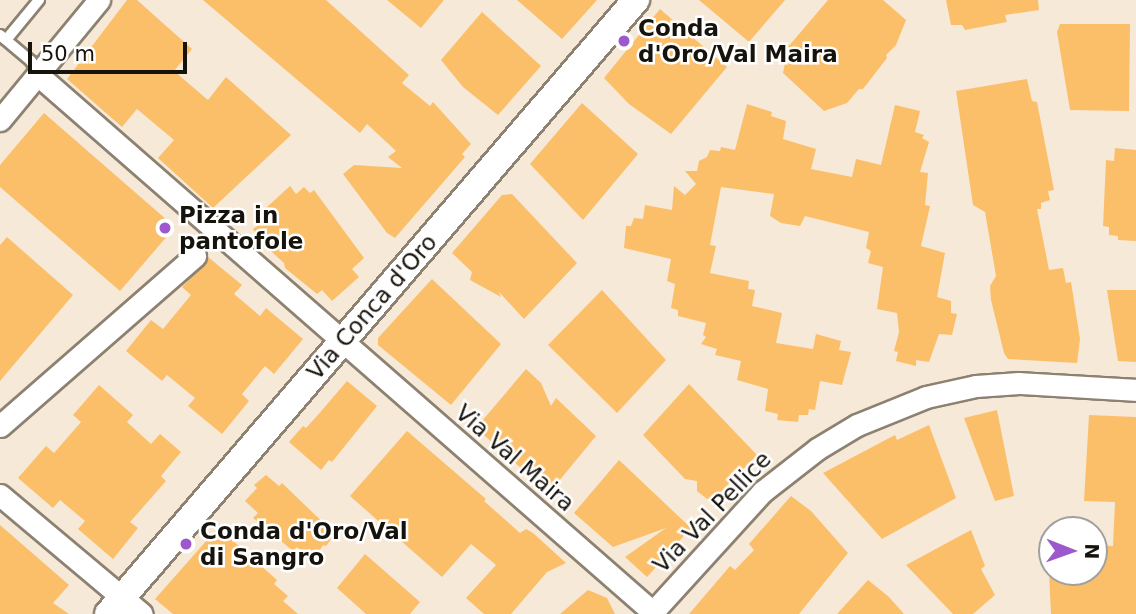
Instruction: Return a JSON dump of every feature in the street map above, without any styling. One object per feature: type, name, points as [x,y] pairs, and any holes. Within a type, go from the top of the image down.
[{"type":"street","points":[[0,120],[99,0]]},
{"type":"street","name":"Via Conca d'Oro","points":[[124,608],[341,343],[636,0]]},
{"type":"street","name":"Via Val Maira","points":[[38,75],[341,343],[653,613]]},
{"type":"street","points":[[0,426],[195,256]]},
{"type":"street","name":"Via Val Pellice","points":[[653,613],[762,492],[817,449],[869,420],[926,397],[976,386],[1019,383],[1136,390]]},
{"type":"street","points":[[0,495],[124,608]]},
{"type":"lane","points":[[38,75],[31,61],[3,37],[39,0]]},
{"type":"building","points":[[127,0],[137,0],[192,49],[174,71],[208,100],[226,77],[291,135],[213,208],[158,158],[174,140],[137,109],[122,127],[67,79]]},
{"type":"building","points":[[203,0],[326,0],[409,75],[402,83],[430,106],[433,102],[471,144],[462,154],[465,157],[395,238],[387,233],[343,174],[354,165],[402,168],[388,157],[396,151],[367,124],[360,133]]},
{"type":"building","points":[[387,0],[444,0],[421,28]]},
{"type":"building","points":[[517,0],[597,0],[562,39]]},
{"type":"building","points":[[699,0],[785,0],[749,42]]},
{"type":"building","points":[[828,0],[883,0],[906,20],[896,45],[863,89],[859,89],[847,103],[824,111],[783,73],[788,47]]},
{"type":"building","points":[[946,0],[1038,0],[1039,10],[1005,15],[1007,22],[965,30],[962,25],[951,25]]},
{"type":"building","points":[[660,9],[727,67],[671,134],[629,104],[604,78]]},
{"type":"building","points":[[482,12],[541,66],[498,115],[463,87],[441,60]]},
{"type":"building","points":[[1060,24],[1130,24],[1129,111],[1070,110],[1057,32]]},
{"type":"building","points":[[1027,79],[1032,101],[1037,102],[1054,190],[1048,191],[1050,200],[1041,203],[1041,209],[1037,209],[1049,270],[1063,268],[1066,283],[1071,282],[1080,339],[1077,363],[1008,359],[1004,353],[991,300],[990,286],[996,276],[985,212],[973,205],[956,91]]},
{"type":"building","points":[[582,103],[638,154],[583,220],[530,164]]},
{"type":"building","points":[[747,104],[772,112],[771,116],[786,121],[783,139],[816,149],[811,169],[852,177],[856,159],[881,165],[895,105],[920,111],[915,132],[924,135],[922,138],[929,142],[920,172],[928,173],[925,205],[930,206],[921,246],[945,253],[937,297],[951,301],[951,313],[957,314],[952,335],[939,334],[929,362],[916,360],[916,366],[896,361],[898,352],[894,351],[899,332],[897,313],[877,309],[883,267],[868,263],[871,251],[866,248],[869,232],[805,216],[800,226],[781,223],[770,216],[774,194],[721,187],[710,245],[716,246],[710,273],[749,281],[748,289],[755,290],[752,306],[782,313],[776,343],[813,349],[816,334],[841,341],[839,350],[851,352],[842,385],[820,381],[815,410],[809,409],[808,415],[799,415],[798,422],[777,420],[778,414],[765,411],[768,389],[737,380],[741,361],[715,355],[717,349],[701,344],[706,337],[703,335],[706,323],[678,316],[678,310],[671,308],[675,284],[667,281],[671,259],[624,248],[626,226],[631,226],[634,218],[643,219],[645,205],[672,210],[674,186],[685,195],[696,184],[685,171],[697,171],[699,161],[707,157],[710,150],[720,151],[721,147],[735,150]]},
{"type":"building","points":[[44,113],[175,227],[120,291],[0,187],[0,165]]},
{"type":"building","points":[[1115,148],[1136,150],[1136,241],[1118,240],[1118,236],[1109,235],[1109,227],[1103,226],[1106,160],[1114,161]]},
{"type":"building","points":[[290,186],[296,194],[304,187],[310,193],[314,190],[364,258],[352,269],[359,277],[332,301],[322,290],[317,294],[285,268],[284,263],[262,243],[253,229],[260,224],[255,218]]},
{"type":"building","points":[[512,194],[577,263],[524,319],[499,292],[501,297],[470,280],[472,272],[452,253],[502,195]]},
{"type":"building","points":[[7,237],[73,295],[0,381],[0,245]]},
{"type":"building","points":[[208,257],[242,285],[234,294],[260,316],[266,308],[303,339],[274,374],[265,366],[242,394],[249,401],[222,434],[188,406],[195,398],[167,375],[162,381],[126,351],[151,320],[163,329],[191,295],[182,287],[204,265]]},
{"type":"building","points":[[432,279],[501,344],[451,405],[378,345],[378,338]]},
{"type":"building","points":[[602,290],[666,360],[617,413],[548,345]]},
{"type":"building","points":[[1107,290],[1136,290],[1136,362],[1118,361]]},
{"type":"building","points":[[526,369],[541,383],[551,406],[556,398],[596,436],[549,493],[476,428]]},
{"type":"building","points":[[347,381],[377,406],[332,462],[329,460],[321,470],[289,442],[303,426],[306,428]]},
{"type":"building","points":[[689,384],[757,455],[711,502],[697,491],[697,481],[685,479],[643,435]]},
{"type":"building","points":[[99,385],[133,415],[127,422],[151,444],[160,434],[181,452],[161,476],[166,481],[130,522],[138,528],[113,559],[78,529],[85,521],[60,500],[53,508],[18,478],[46,446],[54,453],[81,422],[73,415]]},
{"type":"building","points":[[997,410],[1014,496],[995,501],[964,418]]},
{"type":"building","points":[[1089,415],[1136,417],[1136,614],[1051,614],[1050,586],[1108,586],[1108,546],[1113,546],[1115,502],[1084,501]]},
{"type":"building","points":[[929,425],[956,498],[882,539],[823,473],[895,435],[897,440]]},
{"type":"building","points":[[407,431],[486,499],[484,501],[520,533],[526,529],[533,533],[566,563],[547,572],[511,614],[484,614],[466,598],[496,565],[471,544],[442,577],[350,496]]},
{"type":"building","points":[[619,460],[691,528],[647,577],[625,557],[666,528],[613,547],[574,513]]},
{"type":"building","points":[[266,475],[279,486],[282,483],[335,534],[326,546],[323,545],[314,560],[297,547],[293,551],[253,518],[258,513],[245,501],[257,488],[254,485]]},
{"type":"building","points":[[791,496],[811,511],[848,553],[799,614],[689,614],[730,566],[735,570],[754,550],[749,544]]},
{"type":"building","points":[[0,525],[69,585],[53,603],[69,614],[0,614]]},
{"type":"building","points":[[971,530],[985,566],[981,569],[995,595],[973,614],[953,614],[906,565]]},
{"type":"building","points":[[215,531],[222,531],[277,580],[274,584],[288,596],[283,601],[298,614],[173,614],[155,599]]},
{"type":"building","points":[[365,554],[420,602],[410,614],[366,614],[337,588]]},
{"type":"building","points":[[868,580],[889,597],[904,614],[837,614]]},
{"type":"building","points":[[588,590],[607,598],[615,614],[560,614]]},
{"type":"place","name":"Conda d'Oro/Val Maira","points":[[624,41]]},
{"type":"place","name":"Pizza in pantofole","points":[[165,228]]},
{"type":"place","name":"Conda d'Oro/Val di Sangro","points":[[186,544]]}]
